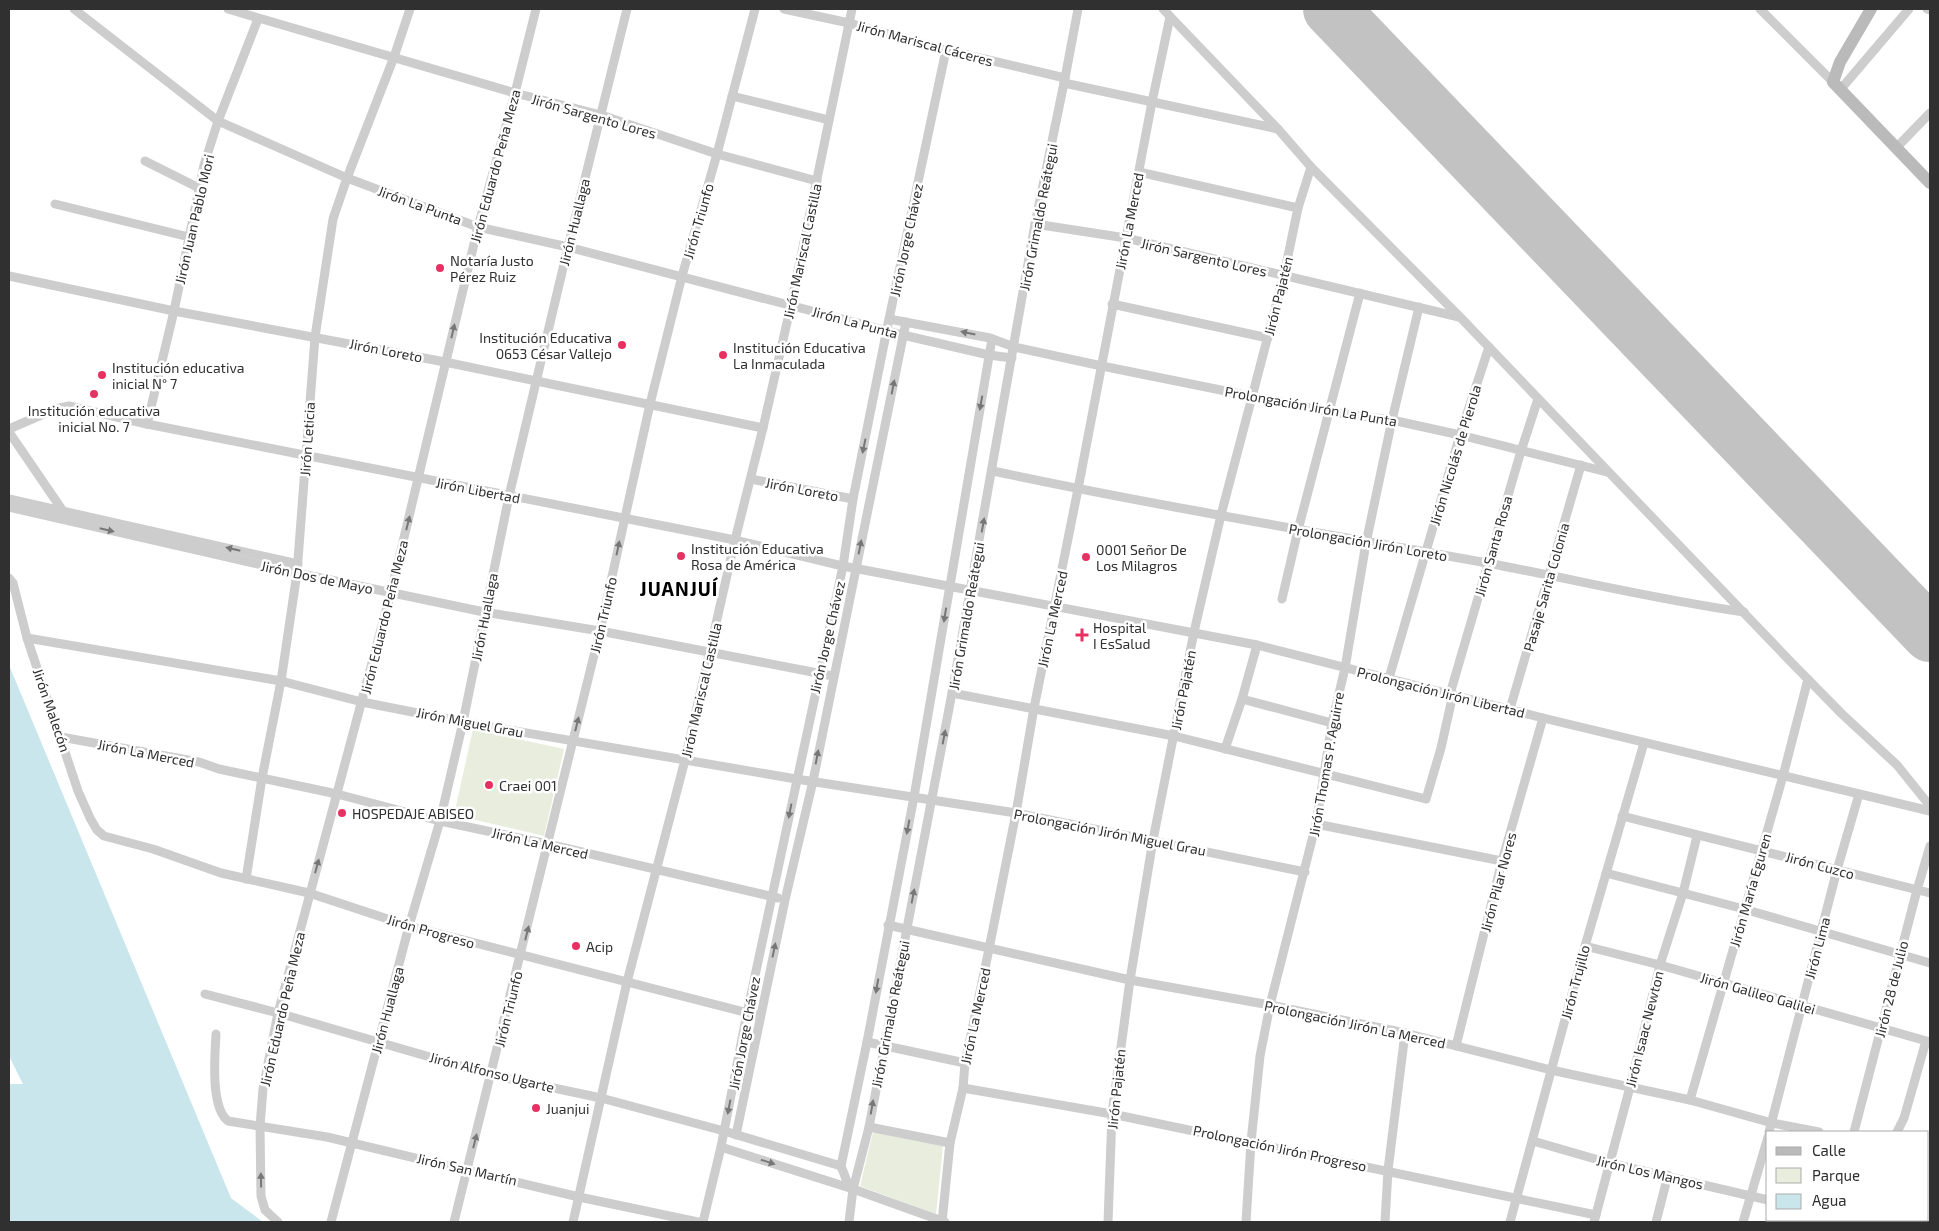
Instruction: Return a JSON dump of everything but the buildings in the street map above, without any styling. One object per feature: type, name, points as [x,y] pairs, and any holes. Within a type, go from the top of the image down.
[{"type":"street","name":"Jirón La Punta","points":[[74,9],[218,121],[347,178],[478,226],[682,276],[903,335],[989,355],[1012,358]]},
{"type":"street","name":"Jirón Sargento Lores","points":[[228,9],[515,93],[600,115],[717,154],[817,181]]},
{"type":"street","name":"Jirón Leticia","points":[[246,879],[262,778],[281,681],[297,569],[315,337],[333,220],[410,9]]},
{"type":"street","name":"Jirón Eduardo Peña Meza","points":[[278,1222],[265,1210],[261,1196],[260,1126],[263,1089],[278,1013],[391,592],[478,226],[536,9]]},
{"type":"street","name":"Jirón Huallaga","points":[[332,1222],[409,926],[440,820],[463,722],[484,612],[535,381],[628,9]]},
{"type":"street","name":"Jirón Triunfo","points":[[454,1222],[600,631],[650,404],[682,276],[717,154],[755,9]]},
{"type":"street","name":"Jirón Mariscal Cáceres","points":[[784,9],[850,23],[1065,81],[1278,129]]},
{"type":"street","name":"Jirón Mariscal Castilla","points":[[573,1222],[627,982],[685,760],[735,540],[763,428],[791,305],[852,9]]},
{"type":"street","name":"Jirón Grimaldo Reátegui","points":[[849,1222],[853,1189],[868,1127],[932,799],[993,470],[1035,224],[1078,9]]},
{"type":"street","points":[[1163,9],[1278,129],[1311,167],[1460,317],[1808,679],[1897,764],[1930,806]]},
{"type":"street","points":[[1760,9],[1930,183]]},
{"type":"street","points":[[1836,86],[1840,62],[1871,9]]},
{"type":"street","points":[[1836,86],[1910,9]]},
{"type":"street","name":"Jirón La Merced","points":[[943,1222],[950,1143],[963,1088],[965,1062],[1016,813],[1034,708],[1102,366],[1112,304],[1170,17]]},
{"type":"street","name":"Jirón Juan Pablo Mori","points":[[147,424],[174,311],[204,165],[218,121],[258,19]]},
{"type":"street","name":"Jirón Jorge Chávez","points":[[703,1222],[721,1147],[796,779],[843,566],[853,499],[946,50]]},
{"type":"street","points":[[732,96],[829,120]]},
{"type":"street","points":[[1896,148],[1930,113]]},
{"type":"street","points":[[145,161],[199,188]]},
{"type":"street","name":"Jirón Pajatén","points":[[1108,1222],[1112,1114],[1130,980],[1153,840],[1194,632],[1220,515],[1268,338],[1298,208],[1311,167]]},
{"type":"street","points":[[1139,172],[1298,208]]},
{"type":"street","points":[[55,204],[188,237]]},
{"type":"street","name":"Jirón Sargento Lores","points":[[1035,224],[1126,238],[1460,317]]},
{"type":"street","name":"Jirón Loreto","points":[[9,276],[174,311],[446,362],[763,428]]},
{"type":"street","points":[[1282,599],[1298,530],[1360,293]]},
{"type":"street","points":[[1112,304],[1268,338]]},
{"type":"street","name":"Jirón Thomas P. Aguirre","points":[[1246,1222],[1251,1142],[1260,1056],[1270,1004],[1316,824],[1332,723],[1345,668],[1366,543],[1392,420],[1420,308]]},
{"type":"street","name":"Jirón La Punta","points":[[889,319],[955,330],[992,339],[1014,347]]},
{"type":"street","name":"Jirón Jorge Chávez","points":[[736,1135],[760,1016],[812,781],[906,322]]},
{"type":"street","name":"Jirón Grimaldo Reátegui","points":[[841,1166],[914,797],[992,339]]},
{"type":"street","name":"Prolongación Jirón La Punta","points":[[1014,347],[1330,412],[1392,420],[1607,472]]},
{"type":"street","name":"Jirón Nicolás de Pierola","points":[[1389,678],[1460,435],[1489,347]]},
{"type":"street","name":"Jirón Santa Rosa","points":[[1325,774],[1426,799],[1441,748],[1452,694],[1521,451],[1538,399]]},
{"type":"street","name":"Jirón Libertad","points":[[9,430],[55,409],[69,406],[147,424],[735,540],[843,566],[950,586]]},
{"type":"street","points":[[9,430],[69,521]]},
{"type":"street","name":"Pasaje Sarita Colonia","points":[[1510,709],[1581,466]]},
{"type":"street","name":"Prolongación Jirón Loreto","points":[[993,470],[1078,489],[1489,564],[1696,605],[1744,612]]},
{"type":"street","name":"Jirón Loreto","points":[[751,479],[853,499]]},
{"type":"street","name":"Jirón Dos de Mayo","points":[[9,499],[391,592],[484,612],[600,631],[833,676]]},
{"type":"street","name":"Jirón Dos de Mayo","points":[[9,507],[297,569]]},
{"type":"street","name":"Jirón Malecón","points":[[9,578],[13,583],[27,638],[78,791],[90,818],[97,830],[104,836]]},
{"type":"street","name":"Prolongación Jirón Libertad","points":[[950,586],[1257,645],[1644,743],[1930,811]]},
{"type":"street","name":"Jirón Miguel Grau","points":[[27,638],[281,681],[362,702],[463,722],[796,779],[914,797]]},
{"type":"street","points":[[1225,749],[1242,699],[1257,645]]},
{"type":"street","name":"Jirón María Eguren","points":[[1690,1100],[1783,776],[1808,679]]},
{"type":"street","points":[[952,693],[1174,736],[1325,774]]},
{"type":"street","points":[[1242,699],[1332,723]]},
{"type":"street","name":"Jirón Pilar Nores","points":[[1456,1046],[1502,861],[1543,718]]},
{"type":"street","name":"Jirón La Merced","points":[[61,737],[199,762],[219,769],[336,794],[785,900]]},
{"type":"street","name":"Jirón Trujillo","points":[[1510,1222],[1585,946],[1644,743]]},
{"type":"street","name":"Jirón Lima","points":[[1769,1131],[1837,870],[1859,794]]},
{"type":"street","name":"Prolongación Jirón Miguel Grau","points":[[914,797],[1016,813],[1305,872]]},
{"type":"street","name":"Jirón Cuzco","points":[[1622,816],[1930,893]]},
{"type":"street","points":[[1316,824],[1502,861]]},
{"type":"street","name":"Jirón Progreso","points":[[104,836],[153,849],[221,873],[309,893],[409,926],[760,1016]]},
{"type":"street","name":"Jirón Isaac Newton","points":[[1595,1219],[1660,965],[1683,893],[1697,836]]},
{"type":"street","name":"Jirón 28 de Julio","points":[[1854,1131],[1930,846]]},
{"type":"street","points":[[1606,873],[1930,963]]},
{"type":"street","name":"Prolongación Jirón La Merced","points":[[888,925],[1130,980],[1270,1004],[1405,1033],[1551,1070],[1690,1100],[1772,1123],[1814,1131]]},
{"type":"street","name":"Jirón Galileo Galilei","points":[[1585,946],[1660,965],[1929,1041]]},
{"type":"street","name":"Jirón Alfonso Ugarte","points":[[205,994],[492,1074],[602,1098],[724,1131],[841,1166]]},
{"type":"street","points":[[1385,1222],[1388,1170],[1405,1033]]},
{"type":"street","name":"Jirón San Martín","points":[[216,1034],[216,1097],[223,1117],[234,1123],[327,1137],[468,1169],[579,1197],[698,1222]]},
{"type":"street","points":[[1898,1131],[1904,1118],[1929,1041]]},
{"type":"street","points":[[867,1042],[965,1062]]},
{"type":"street","name":"Prolongación Jirón Progreso","points":[[963,1088],[1112,1114],[1388,1170],[1517,1197],[1595,1219]]},
{"type":"street","points":[[868,1127],[950,1143]]},
{"type":"street","name":"Jirón Los Mangos","points":[[1533,1140],[1609,1163],[1668,1175],[1766,1200]]},
{"type":"street","points":[[1743,1222],[1766,1144]]},
{"type":"street","points":[[721,1147],[853,1189],[943,1222]]},
{"type":"street","points":[[841,1166],[848,1184],[853,1189]]},
{"type":"street","points":[[1656,1222],[1668,1175]]},
{"type":"green space","points":[[473,729],[564,749],[544,836],[454,815]]},
{"type":"green space","points":[[873,1132],[943,1146],[936,1214],[860,1186]]},
{"type":"water","points":[[9,665],[231,1198],[263,1222],[9,1222],[9,1084],[23,1084],[9,1056]]},
{"type":"runway","points":[[1331,9],[1930,634]]},
{"type":"place","name":"Notaría Justo Pérez Ruiz","points":[[440,268]]},
{"type":"place","name":"Institución Educativa 0653 César Vallejo","points":[[622,345]]},
{"type":"place","name":"Institución Educativa La Inmaculada","points":[[723,355]]},
{"type":"place","name":"Institución educativa inicial N° 7","points":[[102,375]]},
{"type":"place","name":"Institución educativa inicial No. 7","points":[[94,394]]},
{"type":"place","name":"Institución Educativa Rosa de América","points":[[681,556]]},
{"type":"place","name":"0001 Señor De Los Milagros","points":[[1086,557]]},
{"type":"place","name":"Hospital I EsSalud","points":[[1082,635]]},
{"type":"place","name":"Craei 001","points":[[489,785]]},
{"type":"place","name":"HOSPEDAJE ABISEO","points":[[342,813]]},
{"type":"place","name":"Acip","points":[[576,946]]},
{"type":"place","name":"Juanjui","points":[[536,1108]]},
{"type":"district","name":"JUANJUÍ","points":[[679,588]]}]
